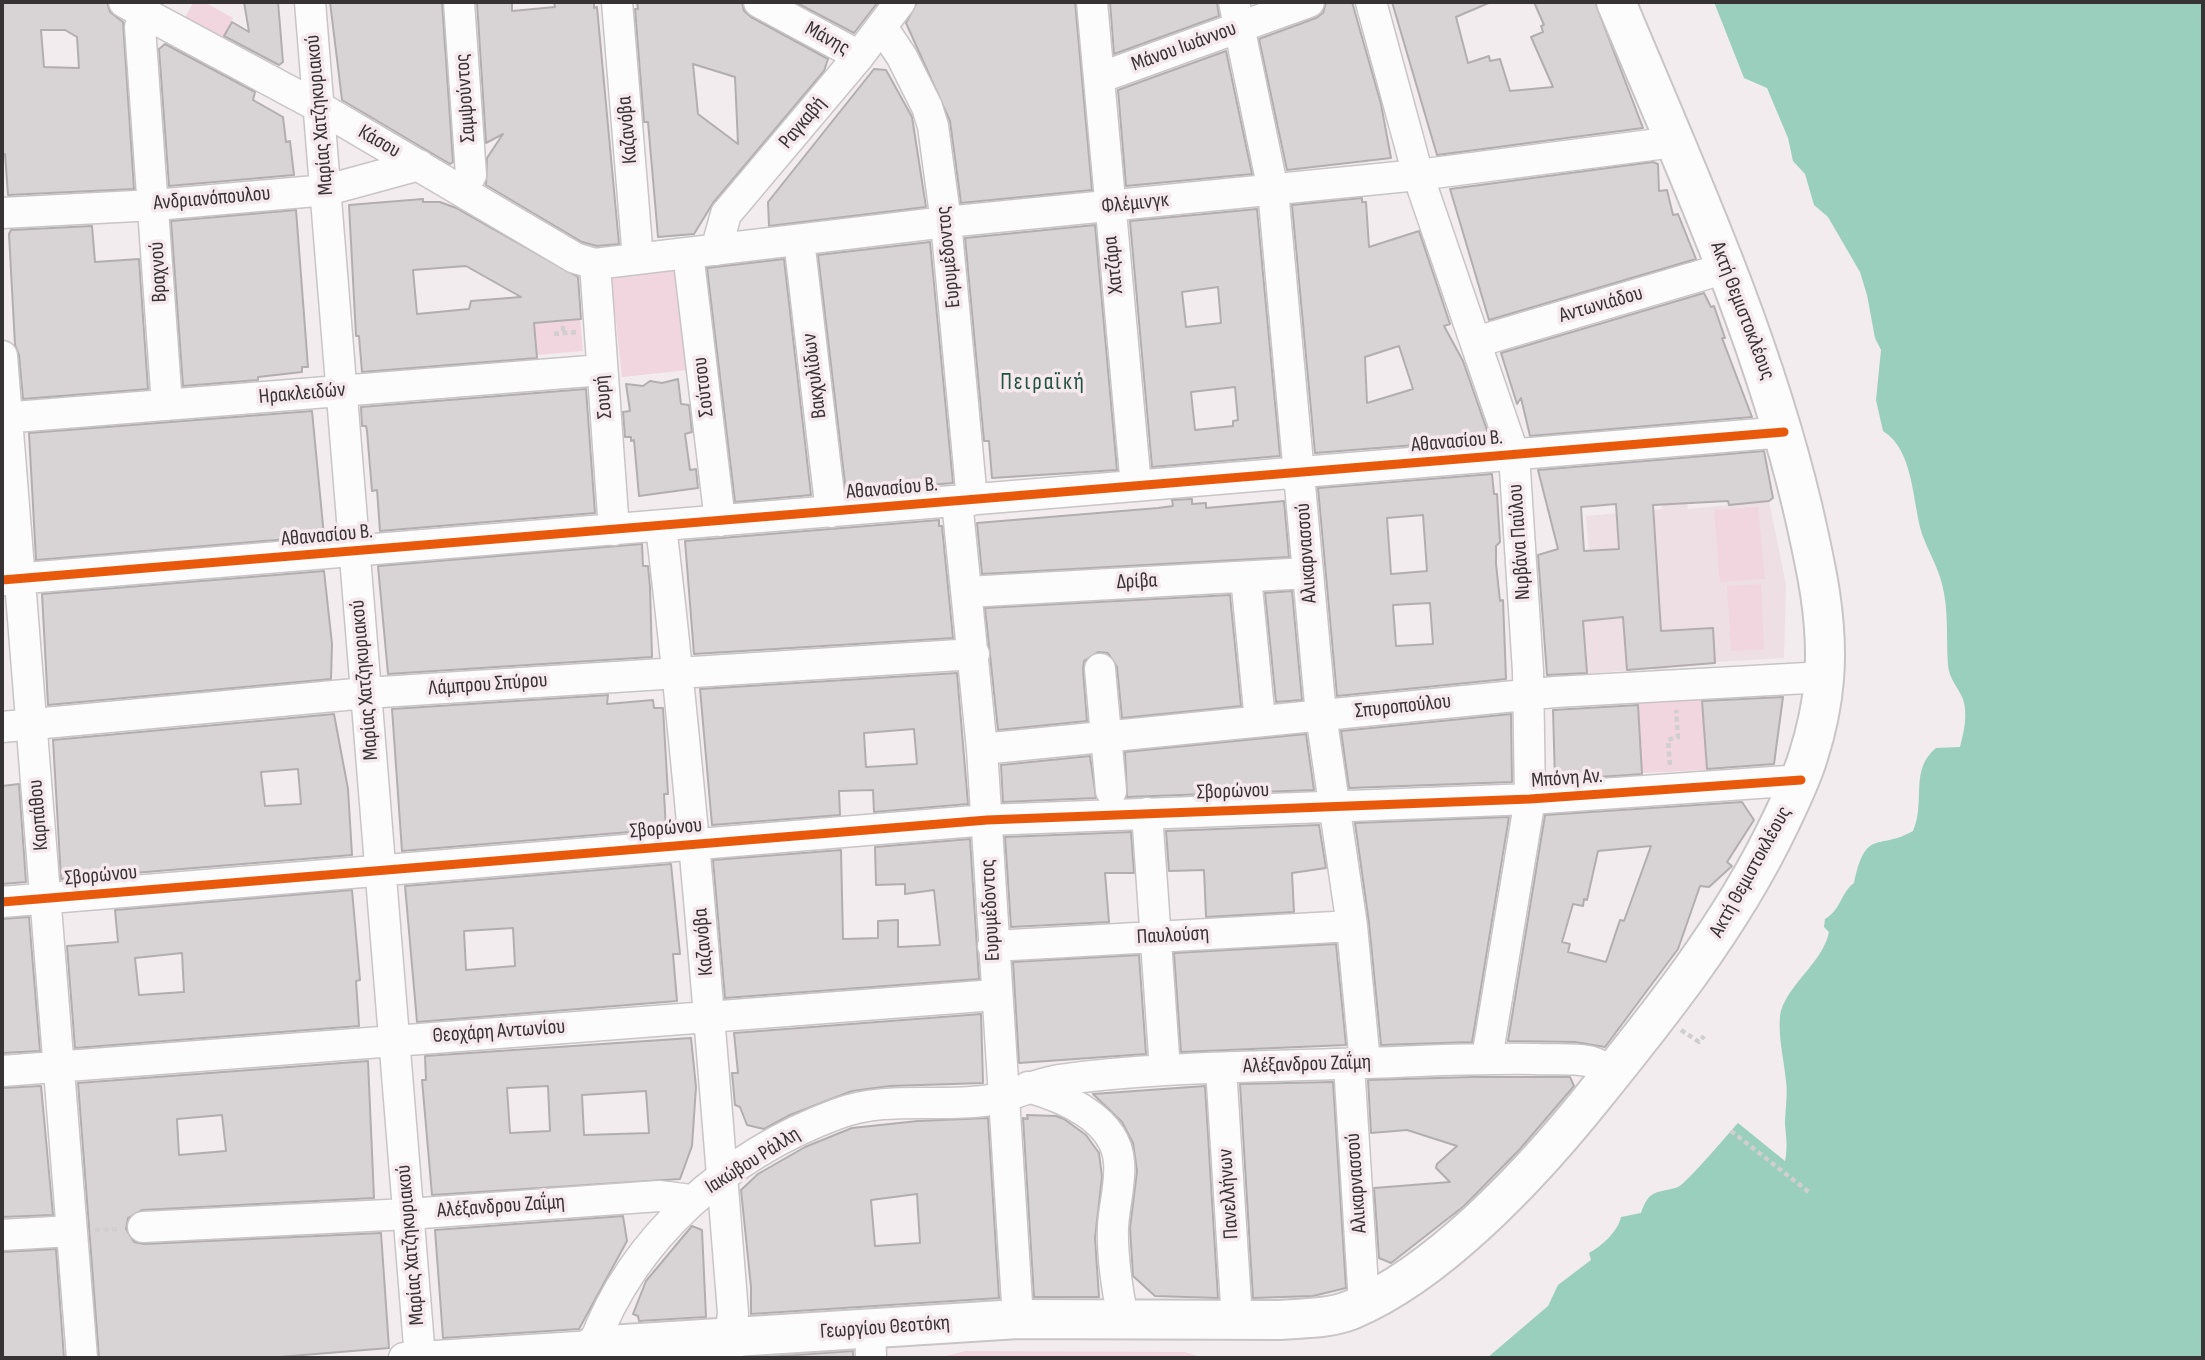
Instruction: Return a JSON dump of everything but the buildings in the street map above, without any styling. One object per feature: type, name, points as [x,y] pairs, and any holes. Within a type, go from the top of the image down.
[{"type":"main road","name":"Ακτή Θεμιστοκλέους","points":[[1364,1303],[1416,1273],[1509,1191],[1659,1016],[1710,945],[1749,883],[1801,780],[1821,705],[1825,677],[1819,577],[1784,432],[1726,268],[1616,2]]},
{"type":"main road","name":"Γεωργίου Θεοτόκη","points":[[592,1352],[871,1343],[1018,1319],[1237,1320],[1323,1317],[1364,1303]]},
{"type":"street","name":"Μαρίας Χατζηκυριακού","points":[[310,2],[408,1214],[415,1358]]},
{"type":"street","name":"Σαμψούντος","points":[[459,2],[471,175],[462,191]]},
{"type":"street","name":"Καζανόβα","points":[[617,2],[638,259]]},
{"type":"street","name":"Μάνης","points":[[759,2],[859,56]]},
{"type":"street","name":"Ραγκαβή","points":[[702,251],[726,214],[859,56],[900,2]]},
{"type":"street","name":"Χατζάρα","points":[[1092,2],[1108,207],[1136,486]]},
{"type":"street","name":"Μάνου Ιωάννου","points":[[1099,78],[1237,14],[1308,2]]},
{"type":"street","name":"Νιρβάνα Παύλου","points":[[1371,2],[1418,175],[1514,455],[1529,695],[1530,799],[1487,1058]]},
{"type":"street","name":"Κάσου","points":[[135,8],[319,107],[575,258],[594,264]]},
{"type":"street","name":"Βραχνού","points":[[135,8],[140,27],[155,205],[167,405]]},
{"type":"street","name":"Αλικαρνασσού","points":[[1237,14],[1273,190],[1301,473],[1321,715],[1352,926],[1364,1303]]},
{"type":"street","name":"Ευρυμέδοντος","points":[[882,27],[902,57],[927,107],[938,158],[946,222],[965,500],[967,592],[987,820],[995,995],[1014,1092],[1018,1319]]},
{"type":"street","name":"Φλέμινγκ","points":[[594,264],[946,222],[1418,175],[1674,142]]},
{"type":"street","name":"Ανδριανόπουλου","points":[[2,213],[155,205],[327,190],[419,165]]},
{"type":"street","name":"Βακχυλίδων","points":[[799,240],[831,512]]},
{"type":"street","name":"Σούτσου","points":[[702,251],[720,521]]},
{"type":"street","name":"Σουρή","points":[[594,264],[614,530]]},
{"type":"street","name":"Αντωνιάδου","points":[[1476,342],[1726,268]]},
{"type":"street","name":"Καρπάθου","points":[[2,356],[10,579],[32,725],[82,1358]]},
{"type":"street","name":"Ηρακλειδών","points":[[4,418],[602,370]]},
{"type":"street","name":"Αθανασίου Β.","points":[[10,579],[1784,432]]},
{"type":"street","name":"Καζανόβα","points":[[661,526],[679,672],[710,1016],[733,1313],[729,1348]]},
{"type":"street","name":"Δρίβα","points":[[967,592],[1308,573]]},
{"type":"street","points":[[1246,577],[1260,721]]},
{"type":"street","name":"Λάμπρου Σπύρου","points":[[2,727],[366,693],[974,654]]},
{"type":"street","points":[[1100,669],[1111,791]]},
{"type":"street","name":"Σπυροπούλου","points":[[982,749],[1529,695],[1825,677]]},
{"type":"street","name":"Μπόνη Αν.","points":[[1335,806],[1530,799],[1801,780]]},
{"type":"street","name":"Σβορώνου","points":[[2,902],[987,820],[1335,806]]},
{"type":"street","points":[[1147,813],[1165,1070]]},
{"type":"street","name":"Παυλούση","points":[[993,946],[1352,926]]},
{"type":"street","name":"Θεοχάρη Αντωνίου","points":[[2,1071],[995,995]]},
{"type":"street","name":"Αλέξανδρου Ζαΐμη","points":[[1014,1092],[1059,1080],[1165,1070],[1487,1058],[1588,1061],[1613,1072]]},
{"type":"street","name":"Πανελλήνων","points":[[1221,1068],[1237,1320]]},
{"type":"street","name":"Ιακώβου Ράλλη","points":[[592,1352],[611,1304],[635,1266],[663,1229],[691,1200],[722,1177],[800,1131],[838,1113],[895,1102],[968,1103],[1014,1092],[1055,1094],[1074,1104],[1097,1122],[1113,1142],[1119,1159],[1119,1176],[1113,1254],[1123,1319]]},
{"type":"street","name":"Αλέξανδρου Ζαΐμη","points":[[143,1227],[408,1214],[659,1196],[691,1200]]},
{"type":"street","points":[[2,1235],[71,1231]]},
{"type":"street","name":"Γεωργίου Θεοτόκη","points":[[415,1358],[592,1352]]},
{"type":"path","points":[[563,326],[563,334]]},
{"type":"path","points":[[1671,789],[1668,740],[1678,737],[1674,685]]},
{"type":"path","points":[[1675,1026],[1699,1042],[1704,1036]]},
{"type":"path","points":[[1731,1131],[1809,1192]]},
{"type":"path","points":[[71,1231],[143,1227]]},
{"type":"shaded area","points":[[194,2],[204,2],[233,18],[222,39],[185,17]]},
{"type":"shaded area","points":[[1714,2],[2203,2],[2203,1358],[1487,1358],[1548,1306],[1558,1285],[1591,1260],[1589,1253],[1609,1238],[1621,1217],[1641,1213],[1651,1195],[1683,1184],[1738,1123],[1785,1161],[1787,1086],[1780,1040],[1783,1005],[1825,943],[1829,932],[1824,927],[1825,919],[1854,883],[1863,854],[1875,843],[1901,837],[1913,831],[1917,820],[1923,766],[1936,748],[1960,747],[1964,729],[1963,699],[1949,670],[1942,584],[1922,534],[1910,477],[1901,450],[1883,431],[1876,400],[1881,350],[1875,338],[1860,272],[1828,217],[1814,205],[1805,174],[1793,161],[1788,138],[1767,88],[1744,78]]},
{"type":"shaded area","points":[[677,269],[688,370],[622,377],[611,276]]},
{"type":"shaded area","points":[[580,319],[583,351],[537,355],[534,323]]},
{"type":"shaded area","points":[[1683,467],[1688,509],[1769,501],[1786,585],[1784,658],[1667,665],[1667,671],[1655,672],[1653,668],[1587,674],[1583,621],[1594,620],[1586,516],[1662,509],[1659,469]]},
{"type":"shaded area","points":[[1758,507],[1765,579],[1720,582],[1714,510]]},
{"type":"shaded area","points":[[1761,584],[1764,649],[1731,651],[1727,586]]},
{"type":"shaded area","points":[[1702,696],[1707,770],[1642,773],[1637,700]]},
{"type":"shaded area","points":[[965,1351],[1185,1352],[1204,1358],[938,1358]]},
{"type":"cycle path","points":[[2,580],[1784,432]]},
{"type":"cycle path","points":[[2,902],[987,820],[1530,799],[1801,780]]},
{"type":"district","name":"Πειραϊκή","points":[[1043,383]]}]
